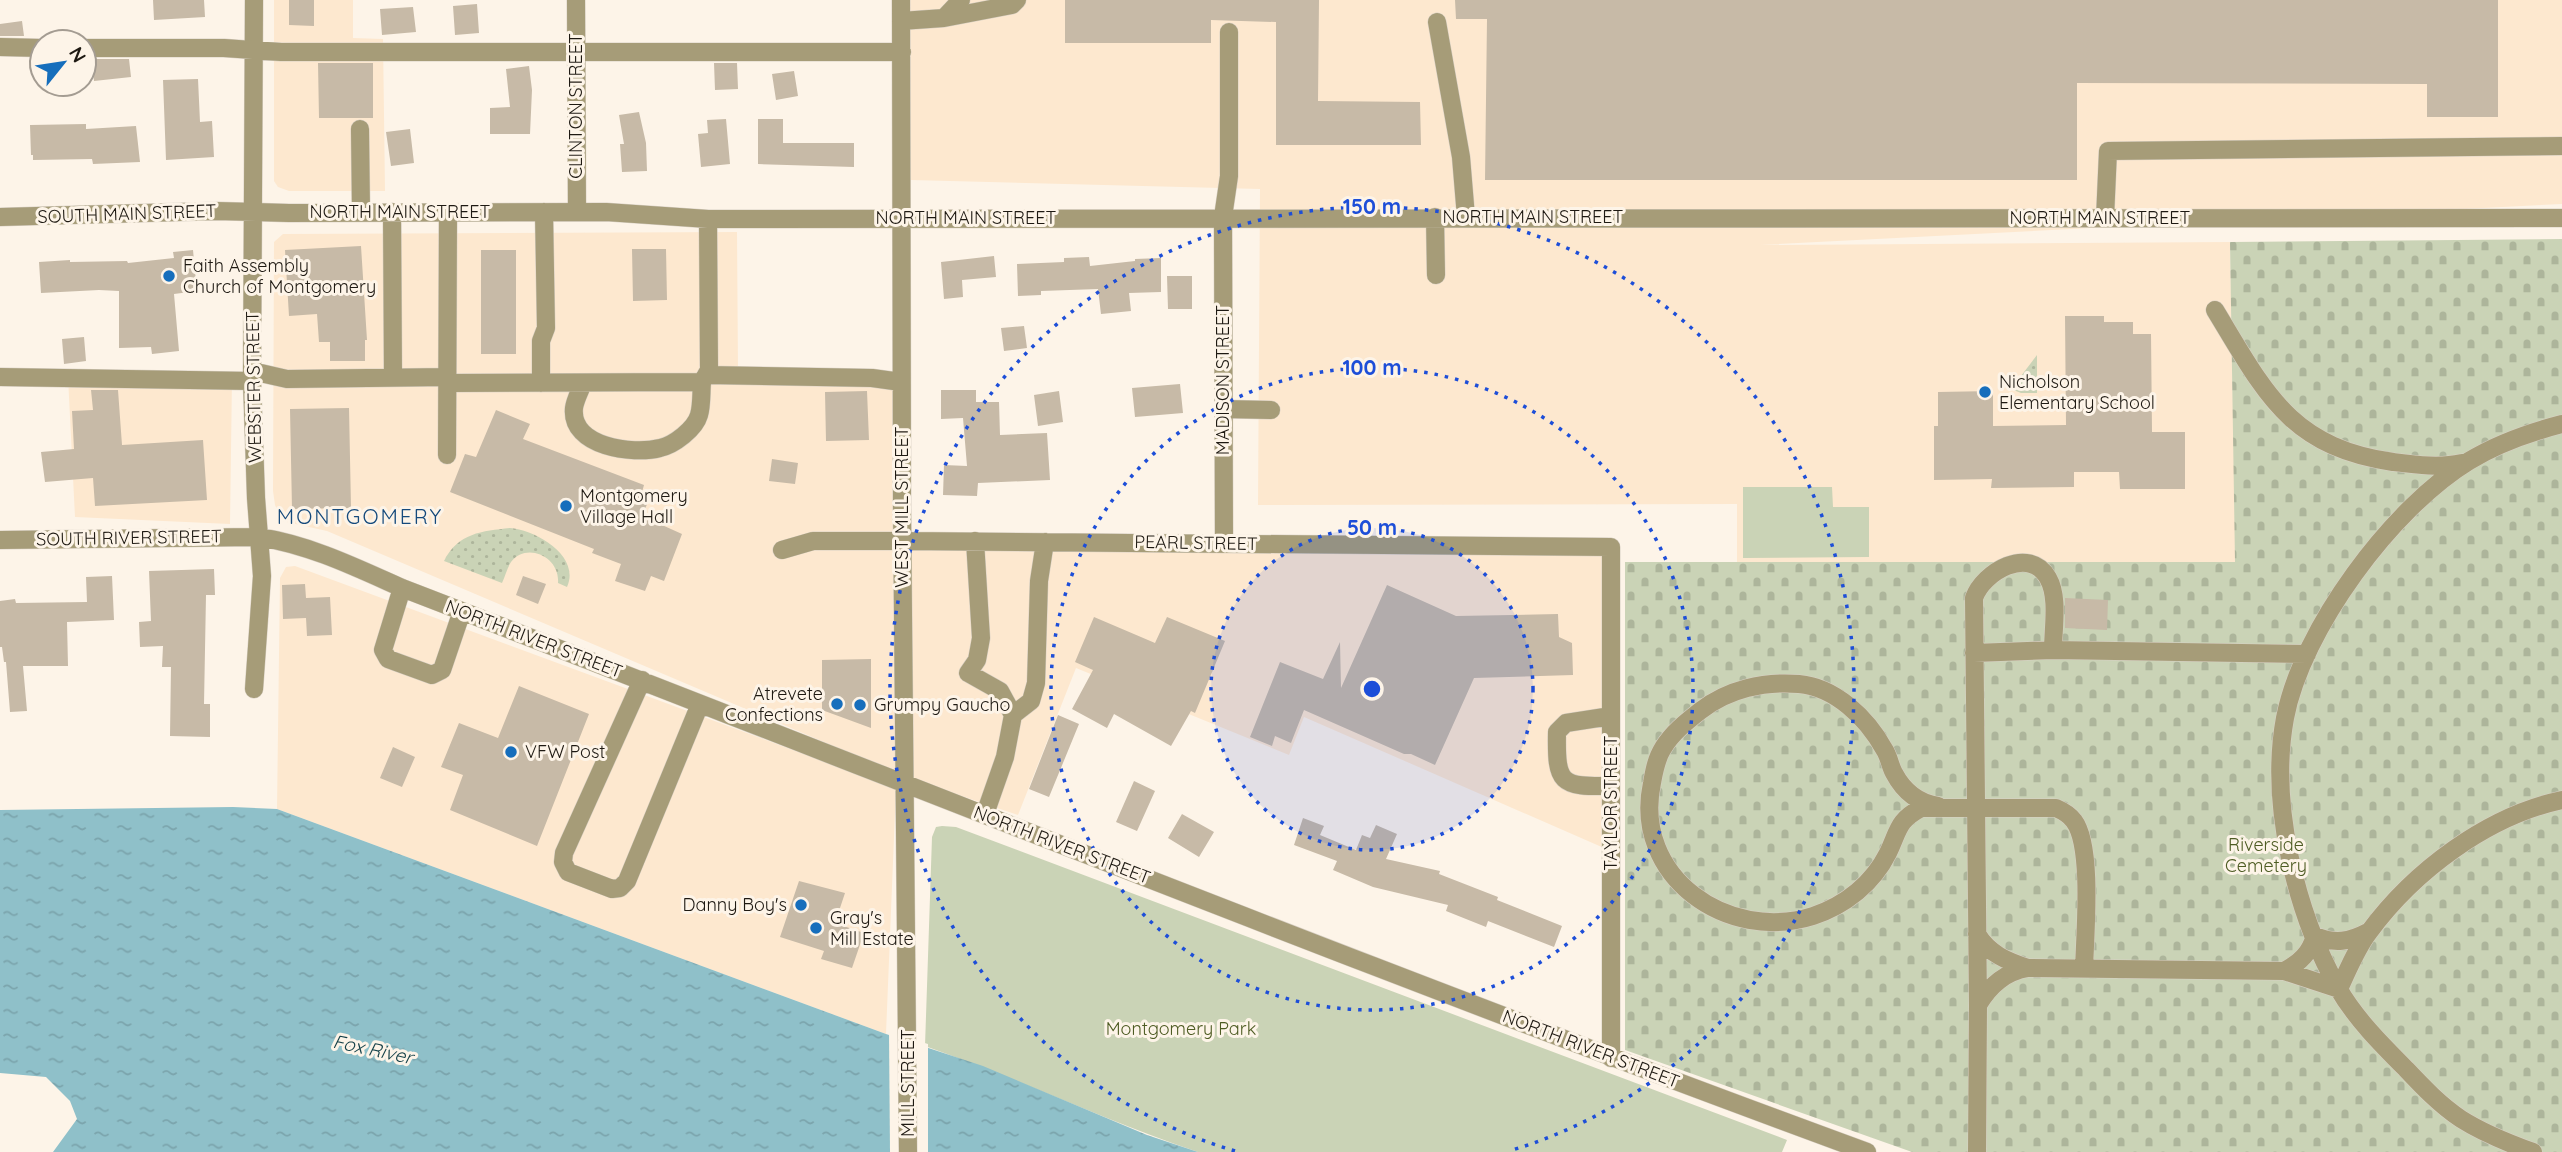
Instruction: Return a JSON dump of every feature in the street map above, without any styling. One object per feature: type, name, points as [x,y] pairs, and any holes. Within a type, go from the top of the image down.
[{"type":"street","name":"WEBSTER STREET","points":[[254,0],[252,376],[262,576],[254,689]]},
{"type":"street","name":"CLINTON STREET","points":[[576,0],[577,212]]},
{"type":"street","name":"WEST MILL STREET","points":[[901,0],[901,382],[907,1014]]},
{"type":"street","points":[[944,18],[961,0]]},
{"type":"street","points":[[901,21],[944,18],[1012,5],[1017,0]]},
{"type":"street","points":[[1437,22],[1461,157],[1466,217]]},
{"type":"street","name":"MADISON STREET","points":[[1224,544],[1223,217],[1229,176],[1229,32]]},
{"type":"street","points":[[0,47],[28,48]]},
{"type":"street","points":[[98,48],[224,48],[254,52],[902,52]]},
{"type":"street","points":[[360,129],[361,212]]},
{"type":"street","points":[[2105,218],[2108,151],[2562,146]]},
{"type":"street","name":"NORTH MAIN STREET","points":[[253,212],[606,212],[708,219],[2562,218]]},
{"type":"street","name":"SOUTH MAIN STREET","points":[[0,217],[253,212]]},
{"type":"street","points":[[392,212],[393,377]]},
{"type":"street","points":[[447,455],[448,212]]},
{"type":"street","points":[[541,383],[541,341],[546,328],[544,212]]},
{"type":"street","points":[[1435,218],[1436,275]]},
{"type":"street","points":[[583,383],[574,409],[577,424],[587,436],[609,448],[661,448],[686,434],[699,416],[704,379],[709,370],[708,219]]},
{"type":"street","points":[[2215,310],[2272,401],[2306,433],[2325,443],[2375,459],[2447,467],[2562,424]]},
{"type":"street","points":[[0,377],[393,377],[541,383],[872,378],[901,382]]},
{"type":"street","points":[[1223,409],[1271,410]]},
{"type":"street","points":[[2469,461],[2419,502],[2369,553],[2307,654],[2285,718],[2280,759],[2286,833],[2302,908],[2339,989],[2382,1045],[2432,1097],[2460,1119],[2533,1152]]},
{"type":"street","name":"SOUTH RIVER STREET","points":[[0,540],[259,537]]},
{"type":"street","name":"NORTH RIVER STREET","points":[[259,537],[317,551],[402,588],[1611,1058],[1867,1152]]},
{"type":"street","name":"PEARL STREET","points":[[782,550],[813,541],[1611,547]]},
{"type":"street","points":[[975,541],[981,638],[977,660],[968,673],[1000,691],[1013,715],[1005,757],[985,814]]},
{"type":"street","points":[[1013,715],[1031,701],[1037,683],[1040,581],[1045,542]]},
{"type":"street","name":"TAYLOR STREET","points":[[1611,547],[1611,1058]]},
{"type":"street","points":[[1977,1152],[1978,934],[1974,598],[1977,589],[1997,570],[2019,563],[2043,571],[2053,592],[2053,650]]},
{"type":"street","points":[[402,588],[383,650],[388,659],[432,675],[442,670],[462,611]]},
{"type":"street","points":[[1974,653],[2053,650],[2307,654]]},
{"type":"street","points":[[642,680],[564,853],[563,862],[568,872],[612,890],[620,888],[626,881],[700,704]]},
{"type":"street","points":[[1938,806],[1914,799],[1894,774],[1885,750],[1871,730],[1843,702],[1814,687],[1779,683],[1734,691],[1713,701],[1671,736],[1655,767],[1648,811],[1661,857],[1689,893],[1731,917],[1773,924],[1815,915],[1855,894],[1879,869],[1900,823],[1921,808],[2045,806],[2066,813],[2074,820],[2083,842],[2085,857],[2084,969]]},
{"type":"street","points":[[1611,716],[1566,723],[1557,732],[1556,765],[1563,780],[1578,787],[1611,786]]},
{"type":"street","points":[[2339,989],[2368,932],[2421,877],[2469,841],[2509,819],[2542,804],[2562,800]]},
{"type":"street","points":[[2315,936],[2330,942],[2342,942],[2356,939],[2368,932]]},
{"type":"street","points":[[1978,934],[1987,949],[2028,968]]},
{"type":"street","points":[[2284,971],[2304,957],[2312,947],[2315,936]]},
{"type":"street","points":[[1978,1005],[1985,993],[2004,975],[2028,968],[2284,971],[2339,989]]},
{"type":"street","name":"MILL STREET","points":[[907,1014],[908,1152]]},
{"type":"shaded area","points":[[274,0],[353,0],[353,38],[383,39],[385,191],[289,191],[278,187],[274,181]]},
{"type":"shaded area","points":[[910,0],[2562,0],[2562,204],[1760,245],[2230,242],[2236,562],[1737,562],[1737,504],[1258,505],[1260,189],[911,180]]},
{"type":"shaded area","points":[[737,232],[738,369],[896,372],[899,774],[327,531],[282,521],[275,505],[274,242],[283,234]]},
{"type":"shaded area","points":[[68,377],[232,378],[230,524],[75,517]]},
{"type":"shaded area","points":[[907,549],[1605,554],[1604,848],[1304,717],[1289,755],[1076,668],[1018,815],[908,778]]},
{"type":"shaded area","points":[[295,566],[896,788],[886,1034],[277,809],[280,578],[286,567]]},
{"type":"green space","name":"Riverside Cemetery","points":[[2562,239],[2562,1152],[1912,1152],[1625,1050],[1625,562],[2235,562],[2230,242]]},
{"type":"green space","points":[[2037,355],[2037,393],[2021,393],[2011,389]]},
{"type":"green space","points":[[1743,487],[1832,487],[1833,507],[1869,507],[1869,557],[1743,558]]},
{"type":"green space","points":[[510,528],[543,539],[562,555],[570,576],[567,587],[558,583],[554,566],[548,559],[533,553],[517,556],[511,562],[502,583],[444,561],[456,544],[472,535]]},
{"type":"green space","name":"Montgomery Park","points":[[936,827],[956,827],[1787,1140],[1782,1152],[1198,1152],[1163,1140],[925,1046],[932,837]]},
{"type":"water","name":"Fox River","points":[[233,807],[277,809],[886,1034],[983,1066],[1147,1135],[1198,1152],[53,1152],[77,1119],[70,1101],[46,1077],[0,1073],[0,810]]},
{"type":"pier","points":[[889,1032],[928,1044],[928,1152],[890,1152]]},
{"type":"building","points":[[153,0],[204,0],[205,17],[154,20]]},
{"type":"building","points":[[289,0],[314,0],[314,26],[289,25]]},
{"type":"building","points":[[1065,0],[1319,0],[1318,101],[1420,102],[1421,145],[1276,145],[1276,22],[1211,20],[1211,43],[1065,43]]},
{"type":"building","points":[[1455,0],[2498,0],[2498,117],[2427,117],[2427,84],[2077,83],[2077,180],[1485,180],[1487,19],[1456,19]]},
{"type":"building","points":[[477,4],[479,33],[455,35],[453,6]]},
{"type":"building","points":[[413,7],[416,32],[382,35],[380,9]]},
{"type":"building","points":[[22,21],[24,36],[0,36],[0,24]]},
{"type":"building","points":[[98,59],[129,59],[131,77],[98,81]]},
{"type":"building","points":[[318,63],[373,63],[373,118],[319,118]]},
{"type":"building","points":[[714,63],[737,63],[738,89],[715,90]]},
{"type":"building","points":[[529,66],[532,90],[530,134],[490,134],[490,108],[510,107],[506,69]]},
{"type":"building","points":[[794,71],[798,96],[776,100],[772,74]]},
{"type":"building","points":[[198,79],[200,122],[212,121],[214,157],[166,160],[163,80]]},
{"type":"building","points":[[639,112],[646,143],[647,171],[622,172],[620,144],[624,144],[619,115]]},
{"type":"building","points":[[726,119],[730,164],[701,167],[698,134],[708,133],[707,120]]},
{"type":"building","points":[[758,119],[783,119],[783,143],[854,143],[854,167],[758,164]]},
{"type":"building","points":[[86,124],[86,129],[136,126],[140,162],[93,164],[92,159],[33,160],[30,125]]},
{"type":"building","points":[[410,129],[414,163],[391,166],[386,132]]},
{"type":"building","points":[[361,246],[367,340],[365,361],[330,361],[330,342],[319,342],[317,314],[289,316],[285,250]]},
{"type":"building","points":[[632,249],[666,249],[667,300],[633,301]]},
{"type":"building","points":[[193,250],[197,291],[174,294],[179,351],[152,354],[151,347],[119,348],[119,291],[41,293],[39,262],[70,260],[128,263],[174,258],[173,252]]},
{"type":"building","points":[[481,250],[516,250],[516,354],[481,354]]},
{"type":"building","points":[[994,256],[996,277],[962,280],[963,297],[944,299],[941,262]]},
{"type":"building","points":[[1089,257],[1090,266],[1161,258],[1161,292],[1129,293],[1131,311],[1101,314],[1098,289],[1041,291],[1041,295],[1018,296],[1017,264],[1064,262],[1064,258]]},
{"type":"building","points":[[1167,276],[1192,276],[1192,309],[1168,309]]},
{"type":"building","points":[[2065,316],[2104,316],[2104,322],[2133,322],[2133,334],[2151,334],[2152,432],[2185,432],[2185,489],[2120,489],[2119,472],[2074,472],[2074,487],[1991,488],[1992,479],[1934,480],[1934,426],[1938,426],[1938,392],[1993,391],[1993,426],[2066,425]]},
{"type":"building","points":[[1024,326],[1027,348],[1004,351],[1001,328]]},
{"type":"building","points":[[84,337],[86,361],[64,364],[62,339]]},
{"type":"building","points":[[1180,384],[1183,413],[1135,417],[1132,388]]},
{"type":"building","points":[[91,390],[118,390],[122,445],[203,440],[207,500],[95,506],[93,478],[45,482],[41,452],[74,449],[72,411],[93,410]]},
{"type":"building","points":[[941,390],[976,390],[976,402],[999,402],[1000,435],[1047,433],[1050,480],[978,483],[977,496],[943,495],[944,465],[967,466],[963,418],[941,419]]},
{"type":"building","points":[[867,391],[869,440],[826,441],[825,392]]},
{"type":"building","points":[[1059,391],[1063,422],[1038,426],[1034,395]]},
{"type":"building","points":[[349,408],[351,508],[292,509],[290,409]]},
{"type":"building","name":"Montgomery Village Hall","points":[[496,410],[530,424],[523,439],[644,485],[642,492],[651,495],[642,516],[682,534],[664,581],[651,576],[645,591],[615,581],[621,564],[592,553],[594,549],[450,492],[465,454],[476,457]]},
{"type":"building","points":[[772,459],[798,463],[795,484],[769,481]]},
{"type":"building","points":[[214,569],[215,595],[206,595],[204,704],[210,704],[210,737],[170,736],[171,667],[162,667],[163,646],[140,647],[139,622],[151,621],[149,571]]},
{"type":"building","points":[[112,576],[114,620],[67,622],[68,666],[23,666],[27,711],[10,712],[6,662],[0,647],[0,601],[15,599],[16,603],[87,602],[86,577]]},
{"type":"building","points":[[523,576],[546,584],[538,604],[516,595]]},
{"type":"building","points":[[305,584],[306,598],[330,597],[332,635],[307,636],[306,618],[283,619],[282,585]]},
{"type":"building","points":[[1387,585],[1456,616],[1558,614],[1559,637],[1572,643],[1573,675],[1474,678],[1435,765],[1304,710],[1291,743],[1275,736],[1272,746],[1250,737],[1280,662],[1323,679],[1340,642],[1341,688]]},
{"type":"building","points":[[2065,598],[2108,600],[2107,630],[2065,628]]},
{"type":"building","points":[[1094,617],[1155,643],[1167,617],[1225,641],[1195,713],[1191,711],[1171,746],[1114,714],[1107,728],[1072,709],[1093,670],[1075,662]]},
{"type":"building","points":[[871,659],[871,728],[822,710],[822,660]]},
{"type":"building","name":"VFW Post","points":[[519,686],[589,714],[537,846],[450,810],[463,775],[441,767],[459,723],[498,738]]},
{"type":"building","points":[[1058,715],[1079,724],[1049,797],[1029,789]]},
{"type":"building","points":[[393,747],[415,757],[402,787],[380,778]]},
{"type":"building","points":[[1134,781],[1155,791],[1137,831],[1116,822]]},
{"type":"building","points":[[1182,814],[1214,832],[1199,857],[1168,838]]},
{"type":"building","points":[[1303,818],[1324,826],[1320,835],[1356,850],[1362,835],[1370,838],[1376,825],[1397,834],[1386,859],[1440,871],[1439,874],[1562,926],[1554,947],[1488,921],[1486,927],[1446,911],[1448,905],[1373,887],[1333,870],[1337,861],[1294,845]]},
{"type":"building","name":"Gray's Mill Estate","points":[[799,881],[845,893],[835,923],[864,933],[852,968],[821,959],[824,951],[780,937]]},
{"type":"place","name":"Faith Assembly Church of Montgomery","points":[[169,276]]},
{"type":"place","name":"Nicholson Elementary School","points":[[1985,392]]},
{"type":"place","name":"Montgomery Village Hall","points":[[566,506]]},
{"type":"place","name":"Atrevete Confections","points":[[837,704]]},
{"type":"place","name":"Grumpy Gaucho","points":[[860,705]]},
{"type":"place","name":"VFW Post","points":[[511,752]]},
{"type":"place","name":"Danny Boy's","points":[[801,905]]},
{"type":"place","name":"Gray's Mill Estate","points":[[816,928]]},
{"type":"district","name":"MONTGOMERY","points":[[360,517]]}]
